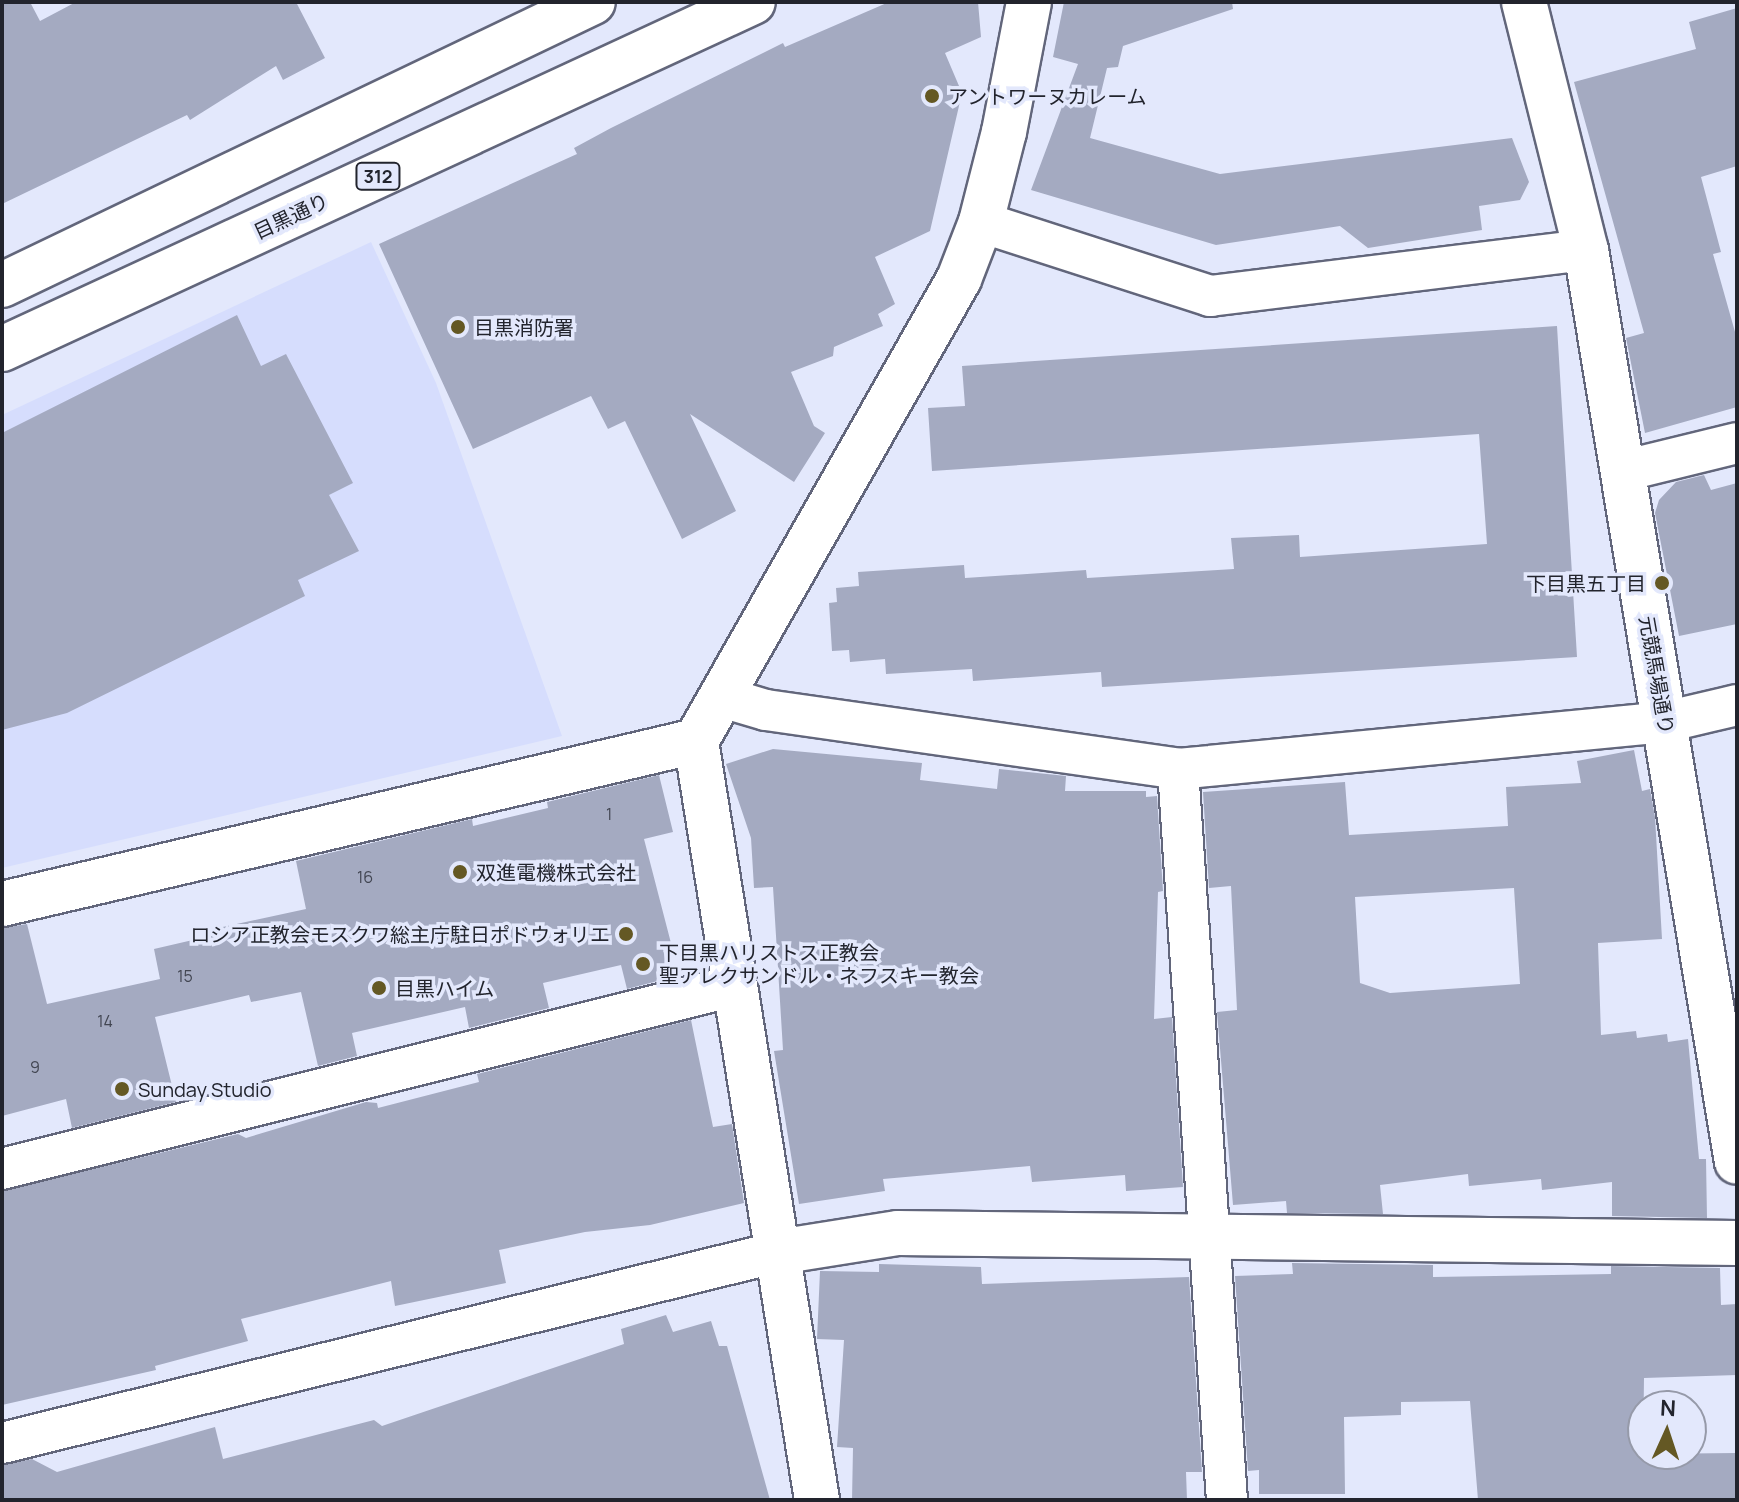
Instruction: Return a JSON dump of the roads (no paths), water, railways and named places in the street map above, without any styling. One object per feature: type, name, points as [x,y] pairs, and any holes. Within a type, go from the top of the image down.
[{"type":"street","points":[[2,285],[593,2]]},
{"type":"street","name":"目黒通り","points":[[2,349],[753,2]]},
{"type":"street","points":[[817,1500],[696,741],[959,279],[981,222],[1029,2]]},
{"type":"street","name":"元競馬場通り","points":[[1524,2],[1586,250],[1665,722],[1728,1054],[1737,1162]]},
{"type":"street","points":[[981,222],[1210,296],[1586,250]]},
{"type":"street","points":[[1623,471],[1737,443]]},
{"type":"street","points":[[722,697],[766,710],[1178,769],[1665,722],[1737,705]]},
{"type":"street","points":[[2,904],[696,741]]},
{"type":"street","points":[[1178,769],[1207,1239],[1227,1500]]},
{"type":"street","points":[[2,1169],[733,986]]},
{"type":"street","points":[[2,1443],[778,1252],[898,1233],[1737,1243]]},
{"type":"place","name":"アントワーヌカレーム","points":[[932,96]]},
{"type":"place","name":"目黒消防署","points":[[458,327]]},
{"type":"place","name":"下目黒五丁目","points":[[1662,583]]},
{"type":"place","name":"双進電機株式会社","points":[[460,872]]},
{"type":"place","name":"ロシア正教会モスクワ総主庁駐日ポドウォリエ","points":[[626,934]]},
{"type":"place","name":"下目黒ハリストス正教会 聖アレクサンドル・ネフスキー教会","points":[[643,964]]},
{"type":"place","name":"目黒ハイム","points":[[379,988]]},
{"type":"place","name":"Sunday Studio","points":[[122,1089]]}]
